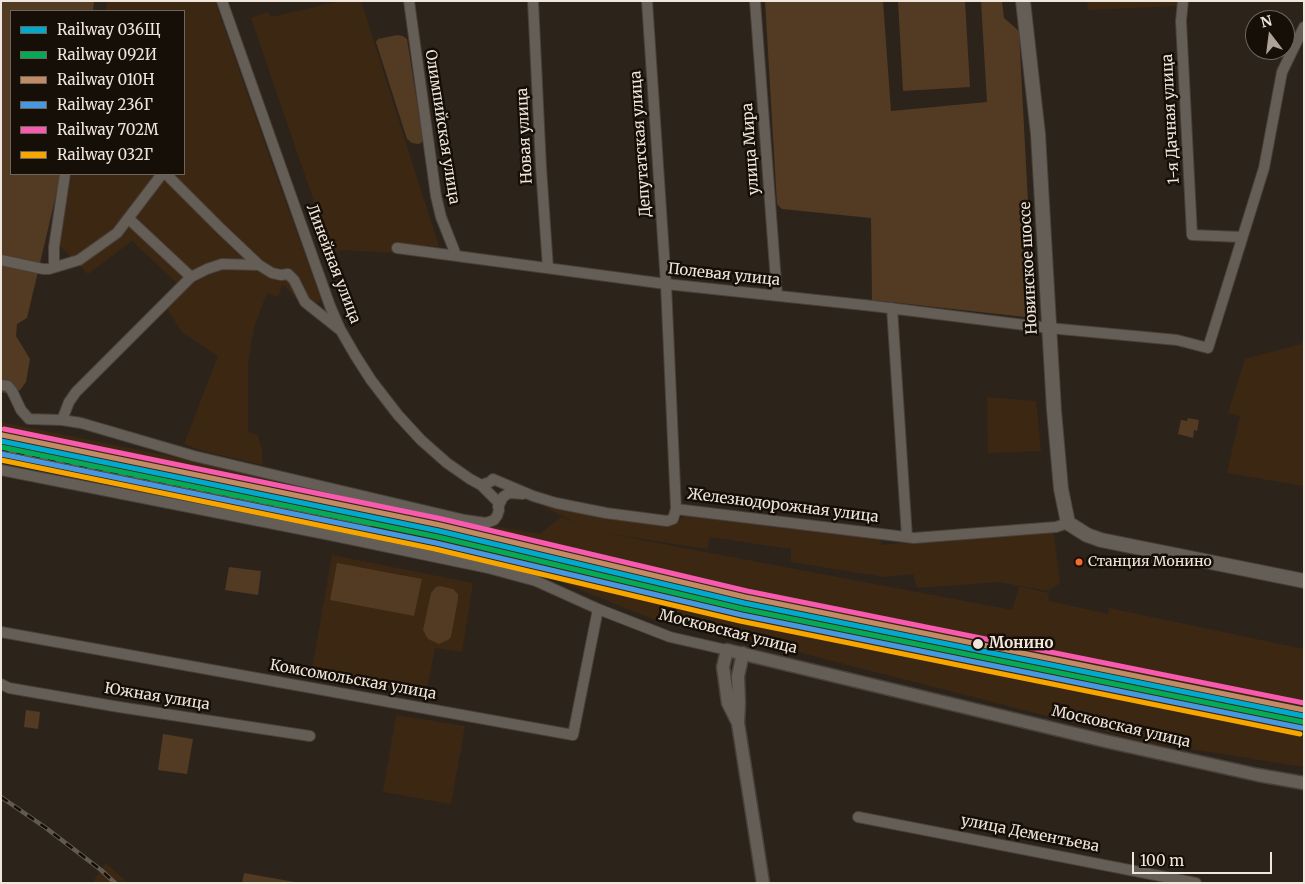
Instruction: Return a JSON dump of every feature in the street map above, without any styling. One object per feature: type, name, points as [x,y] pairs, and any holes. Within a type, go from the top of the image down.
[{"type":"main road","name":"Новинское шоссе","points":[[1023,1],[1038,142],[1054,410],[1066,527]]},
{"type":"main road","name":"Железнодорожная улица","points":[[1066,527],[1101,540],[1304,581]]},
{"type":"street","name":"Линейная улица","points":[[222,1],[330,306],[340,329],[371,380],[398,415],[421,440],[470,479],[486,483]]},
{"type":"street","name":"Олимпийская улица","points":[[409,1],[436,196],[441,217],[456,255]]},
{"type":"street","name":"Новая улица","points":[[534,1],[541,167],[548,268]]},
{"type":"street","name":"Депутатская улица","points":[[647,1],[666,284],[676,510]]},
{"type":"street","name":"улица Мира","points":[[755,1],[776,296]]},
{"type":"street","name":"1-я Дачная улица","points":[[1183,1],[1180,21],[1192,235],[1242,237]]},
{"type":"street","points":[[1242,237],[1264,168],[1282,72],[1304,27]]},
{"type":"street","points":[[54,267],[54,247],[65,175]]},
{"type":"street","points":[[1,260],[43,269],[50,269],[79,260],[117,233],[163,175]]},
{"type":"street","points":[[165,175],[259,265],[272,273],[288,274],[294,280],[305,302],[340,329]]},
{"type":"street","points":[[128,219],[191,277]]},
{"type":"street","name":"Полевая улица","points":[[397,248],[666,284],[892,308],[1049,328],[1177,340],[1208,348],[1242,237]]},
{"type":"street","points":[[62,420],[69,402],[76,392],[191,277],[222,264],[259,265]]},
{"type":"street","points":[[892,308],[907,537]]},
{"type":"street","points":[[1,385],[8,386],[29,419],[62,420],[81,423],[194,456],[465,520],[486,522],[494,520],[497,516],[498,502],[486,483]]},
{"type":"street","name":"Московская улица","points":[[1,470],[488,568],[536,581],[598,609],[670,637],[1106,741],[1258,775],[1304,783]]},
{"type":"street","name":"Железнодорожная улица","points":[[486,483],[494,479],[533,496],[556,503],[652,520],[667,521],[673,519],[676,510],[907,537],[938,537],[1066,527]]},
{"type":"street","points":[[498,507],[509,493],[515,492],[533,496]]},
{"type":"street","name":"Комсомольская улица","points":[[1,632],[573,735],[598,609]]},
{"type":"street","points":[[727,650],[722,667],[728,703],[738,723]]},
{"type":"street","points":[[743,653],[738,676],[738,723],[763,883]]},
{"type":"street","name":"Южная улица","points":[[1,684],[9,688],[109,705],[310,736]]},
{"type":"street","name":"улица Дементьева","points":[[858,817],[1196,883]]},
{"type":"shaded area","points":[[1,1],[94,1],[93,10],[10,10],[10,175],[61,175],[27,318],[17,324],[16,336],[30,359],[26,382],[20,390],[9,394],[1,392]]},
{"type":"shaded area","points":[[107,1],[215,1],[322,301],[303,306],[282,285],[278,297],[267,293],[254,327],[248,363],[248,432],[258,435],[263,465],[203,451],[184,444],[218,356],[182,332],[163,303],[179,285],[132,241],[88,274],[57,243],[72,175],[185,175],[185,10],[106,10]]},
{"type":"shaded area","points":[[341,1],[361,1],[439,247],[398,243],[396,253],[342,250],[332,254],[251,18],[267,12],[271,17]]},
{"type":"shaded area","points":[[765,1],[883,1],[891,111],[987,102],[981,1],[1002,1],[1004,18],[1019,31],[1034,318],[872,300],[871,218],[782,209],[777,204]]},
{"type":"shaded area","points":[[898,1],[965,1],[970,87],[903,91]]},
{"type":"shaded area","points":[[1087,1],[1177,1],[1177,6],[1088,10]]},
{"type":"shaded area","points":[[397,35],[407,39],[423,140],[418,144],[412,143],[407,139],[376,42],[378,39]]},
{"type":"shaded area","points":[[1304,339],[1304,486],[1227,473],[1240,416],[1228,413],[1245,359],[1301,344]]},
{"type":"shaded area","points":[[987,397],[1036,401],[1041,451],[988,453]]},
{"type":"shaded area","points":[[1188,418],[1199,420],[1197,431],[1194,430],[1193,438],[1178,434],[1181,420],[1187,421]]},
{"type":"shaded area","points":[[1,422],[263,475],[282,484],[465,521],[540,534],[561,517],[581,525],[536,501],[670,524],[683,518],[686,511],[882,538],[881,545],[1053,529],[1060,583],[1049,591],[998,582],[917,588],[913,574],[884,577],[791,562],[791,549],[710,537],[707,549],[605,533],[1012,610],[1019,586],[1048,593],[1049,601],[1108,614],[1109,608],[1304,649],[1304,767],[1152,743],[755,641],[660,622],[549,577],[465,551],[160,492],[1,458]]},
{"type":"shaded area","points":[[332,555],[473,583],[462,652],[435,648],[426,695],[311,675]]},
{"type":"shaded area","points":[[337,563],[422,579],[414,616],[330,600]]},
{"type":"shaded area","points":[[229,567],[261,571],[258,595],[225,590]]},
{"type":"shaded area","points":[[436,587],[453,589],[458,594],[458,599],[451,637],[439,644],[428,639],[423,630],[431,593]]},
{"type":"shaded area","points":[[26,710],[40,712],[38,729],[24,727]]},
{"type":"shaded area","points":[[396,715],[465,726],[451,804],[383,792]]},
{"type":"shaded area","points":[[163,734],[193,739],[187,774],[158,770]]},
{"type":"shaded area","points":[[106,863],[128,883],[92,883]]},
{"type":"shaded area","points":[[244,873],[300,883],[242,883]]},
{"type":"railway","points":[[1,449],[370,524]]},
{"type":"railway","points":[[1,797],[46,828],[115,883]]},
{"type":"rail line","name":"702М","points":[[4,429],[442,519],[747,591],[1304,703]]},
{"type":"rail line","name":"010Н","points":[[2,435],[440,525],[745,597],[1304,710]]},
{"type":"rail line","name":"036Щ","points":[[1,441],[439,531],[744,603],[1304,716]]},
{"type":"rail line","name":"092И","points":[[1,447],[438,537],[743,609],[1303,722]]},
{"type":"rail line","name":"236Г","points":[[1,454],[436,543],[742,615],[1302,728]]},
{"type":"rail line","name":"032Г","points":[[1,460],[435,549],[740,621],[1300,734]]},
{"type":"place","name":"Станция Монино","points":[[1079,562]]},
{"type":"place","name":"Монино","points":[[978,644]]}]
